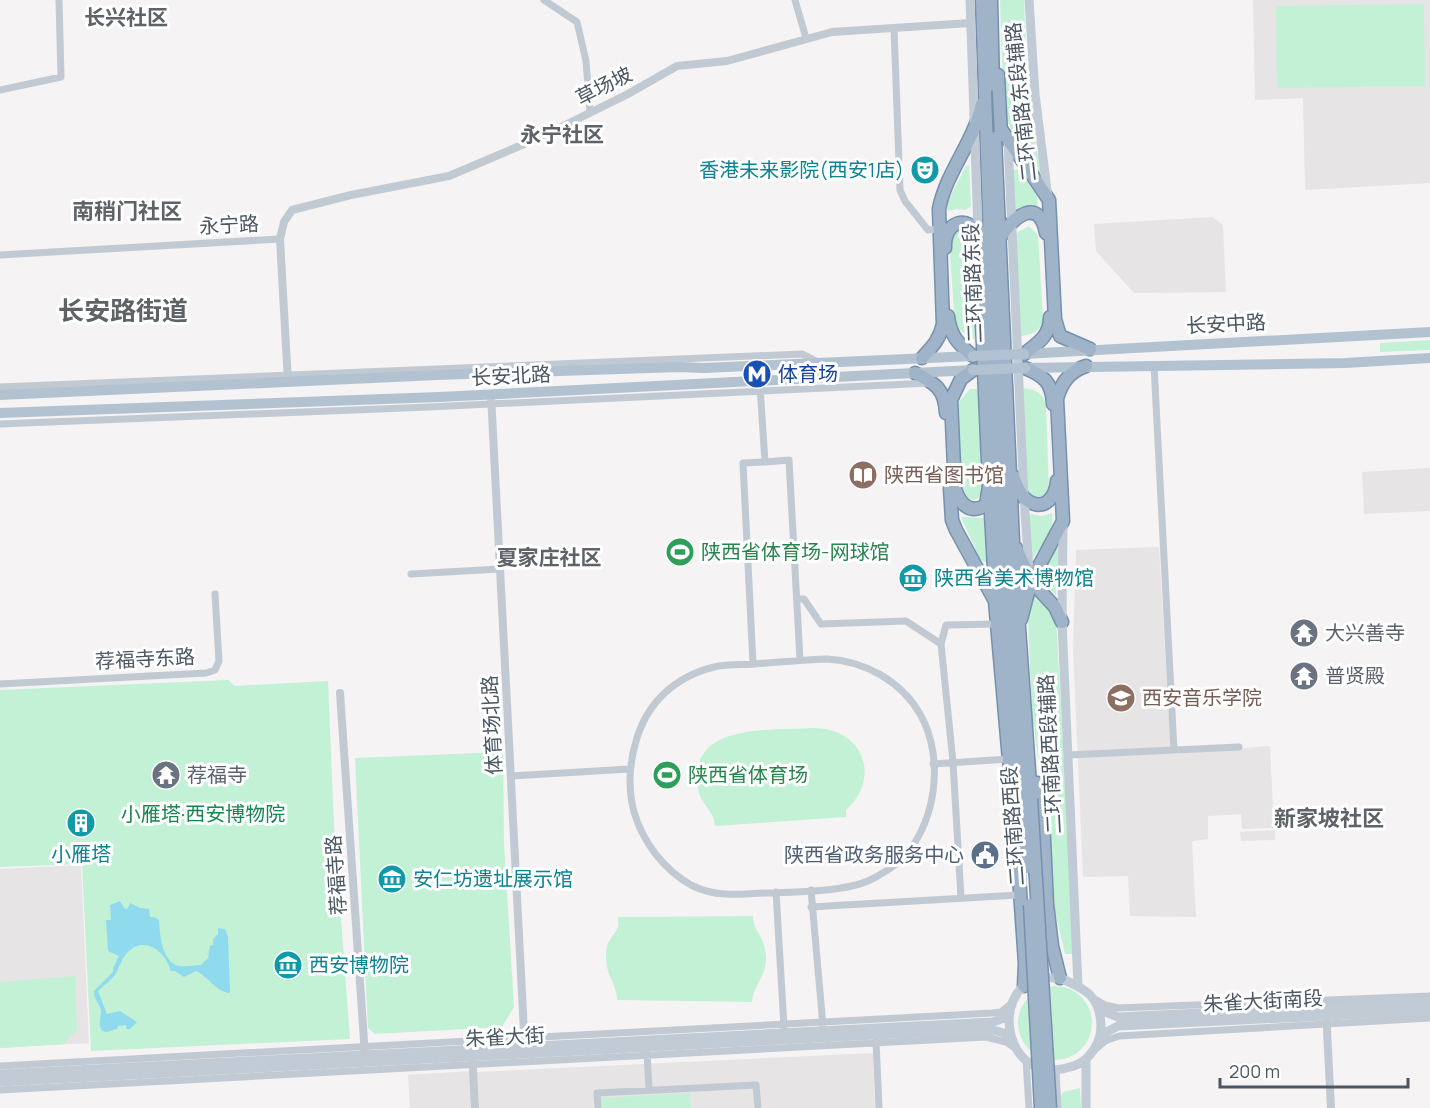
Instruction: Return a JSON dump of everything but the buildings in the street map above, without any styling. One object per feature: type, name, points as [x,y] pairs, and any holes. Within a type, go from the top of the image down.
[{"type":"highway","name":"二环南路东段","points":[[982,0],[1004,564]]},
{"type":"highway","name":"二环南路东段","points":[[991,0],[1013,542]]},
{"type":"highway","points":[[996,0],[1002,234]]},
{"type":"highway","points":[[992,64],[999,90]]},
{"type":"highway","points":[[921,358],[936,343],[941,335],[943,324],[939,229],[941,197],[974,130],[985,92]]},
{"type":"highway","points":[[1001,129],[1010,149],[1049,201],[1057,328],[1060,336],[1090,349]]},
{"type":"highway","points":[[1002,234],[1021,214],[1032,213],[1041,219],[1046,232],[1049,330],[1038,344],[1024,354]]},
{"type":"highway","points":[[973,356],[952,336],[949,324],[945,240],[947,233],[956,224],[968,223],[978,230],[991,255]]},
{"type":"highway","points":[[978,230],[995,602],[1018,862]]},
{"type":"highway","points":[[1018,629],[1031,582],[1063,521],[1058,399],[1060,387],[1075,369],[1086,366]]},
{"type":"highway","points":[[1010,461],[1017,488],[1024,497],[1030,503],[1039,505],[1050,502],[1056,493],[1057,482],[1052,390],[1039,375],[1024,368]]},
{"type":"highway","points":[[974,370],[961,379],[951,400],[958,499],[963,506],[980,509],[986,505],[989,486]]},
{"type":"highway","points":[[915,373],[933,383],[943,397],[946,407],[952,520],[995,602]]},
{"type":"highway","points":[[1013,542],[1031,582],[1055,607],[1062,622]]},
{"type":"highway","name":"二环南路西段","points":[[1013,542],[1026,721],[1027,799],[1041,1108]]},
{"type":"highway","points":[[995,602],[1004,564]]},
{"type":"highway","name":"二环南路西段","points":[[1004,564],[1012,693],[1027,799],[1050,1108]]},
{"type":"highway","points":[[1012,693],[1018,862],[1025,963],[1024,986]]},
{"type":"highway","points":[[1026,721],[1043,818],[1048,914],[1052,946],[1060,978]]},
{"type":"main road","points":[[969,0],[978,230]]},
{"type":"main road","name":"二环南路东段辅路","points":[[1029,0],[1036,104],[1049,201]]},
{"type":"main road","points":[[1031,582],[1024,497],[1011,222],[1010,149],[1036,104]]},
{"type":"main road","name":"长安中路","points":[[1024,354],[1430,332]]},
{"type":"main road","name":"长安北路","points":[[0,395],[287,378],[704,368],[1024,354]]},
{"type":"main road","name":"长安中路","points":[[1024,368],[1345,363],[1430,358]]},
{"type":"main road","name":"长安北路","points":[[0,413],[491,399],[1024,368]]},
{"type":"main road","name":"二环南路西段辅路","points":[[1063,521],[1062,622],[1078,986]]},
{"type":"main road","points":[[1060,978],[1078,986],[1097,1003],[1100,1010],[1101,1035],[1089,1055],[1070,1068],[1043,1070],[1030,1063],[1010,1037],[1009,1016],[1016,998],[1024,986],[1038,979],[1060,978]]},
{"type":"main road","name":"朱雀大街南段","points":[[1100,1010],[1118,1017],[1327,1016],[1430,1002]]},
{"type":"main road","name":"朱雀大街南段","points":[[1101,1035],[1118,1026],[1430,1011]]},
{"type":"main road","name":"朱雀大街","points":[[0,1082],[472,1058],[525,1046],[823,1027],[993,1022],[1009,1016]]},
{"type":"main road","name":"朱雀大街","points":[[525,1046],[647,1052],[993,1030],[1010,1037]]},
{"type":"main road","name":"朱雀大街","points":[[0,1074],[364,1051],[472,1058]]},
{"type":"main road","points":[[1086,1108],[1089,1055]]},
{"type":"main road","points":[[1030,1063],[1036,1108]]},
{"type":"main road","points":[[1055,1070],[1057,1108]]},
{"type":"street","points":[[0,90],[61,77],[58,0]]},
{"type":"street","points":[[544,0],[577,22],[586,61],[590,113]]},
{"type":"street","points":[[795,0],[806,38]]},
{"type":"street","name":"草场坡","points":[[287,378],[280,239],[284,222],[292,210],[351,195],[449,176],[534,140],[590,113],[677,66],[727,62],[806,38],[844,31],[970,23]]},
{"type":"street","points":[[894,27],[900,190],[928,230],[939,229]]},
{"type":"street","name":"永宁路","points":[[0,255],[280,239]]},
{"type":"street","points":[[1154,365],[1174,750]]},
{"type":"street","points":[[0,387],[287,378]]},
{"type":"street","points":[[765,462],[760,385],[933,383]]},
{"type":"street","points":[[0,424],[491,399]]},
{"type":"street","name":"体育场北路","points":[[491,399],[525,1046]]},
{"type":"street","points":[[753,664],[743,463],[789,460],[800,660]]},
{"type":"street","points":[[411,573],[500,569]]},
{"type":"street","name":"荐福寺东路","points":[[0,684],[206,673],[215,670],[219,661],[215,594]]},
{"type":"street","points":[[797,599],[804,599],[821,624],[906,621],[941,644]]},
{"type":"street","points":[[961,898],[941,644],[946,626],[997,624]]},
{"type":"street","points":[[800,660],[844,660],[866,667],[895,684],[921,715],[930,740],[933,764],[933,800],[923,831],[896,864],[858,885],[726,894],[710,892],[692,885],[670,871],[656,856],[634,812],[630,793],[630,769],[639,727],[654,705],[671,687],[693,675],[716,666],[800,660]]},
{"type":"street","name":"荐福寺路","points":[[340,693],[364,1051]]},
{"type":"street","points":[[1068,755],[1239,747]]},
{"type":"street","points":[[933,764],[1008,759]]},
{"type":"street","points":[[511,776],[630,769]]},
{"type":"street","points":[[811,890],[823,1027],[992,1013],[1007,1008],[1016,998]]},
{"type":"street","points":[[776,892],[784,1029]]},
{"type":"street","points":[[811,907],[1020,895]]},
{"type":"street","points":[[1091,996],[1105,1005],[1118,1008],[1430,996]]},
{"type":"street","points":[[1327,1016],[1331,1108]]},
{"type":"street","points":[[1089,1055],[1105,1041],[1119,1036],[1327,1016],[1430,1018]]},
{"type":"street","points":[[879,1108],[875,1039],[986,1037],[1006,1042],[1017,1049]]},
{"type":"street","points":[[0,1066],[525,1046]]},
{"type":"street","points":[[0,1090],[472,1058],[647,1052],[649,1089]]},
{"type":"street","points":[[472,1058],[475,1108]]},
{"type":"street","points":[[1029,1108],[1030,1063]]},
{"type":"street","points":[[598,1108],[597,1093],[756,1085],[758,1108]]},
{"type":"shaded area","points":[[1253,0],[1430,0],[1430,183],[1305,190],[1303,98],[1255,100]]},
{"type":"shaded area","points":[[1212,217],[1223,225],[1226,292],[1134,293],[1096,251],[1094,224]]},
{"type":"shaded area","points":[[1430,468],[1430,511],[1364,514],[1362,472]]},
{"type":"shaded area","name":"西安音乐学院","points":[[1159,547],[1171,754],[1270,746],[1274,828],[1242,829],[1241,814],[1208,816],[1208,839],[1192,841],[1196,917],[1130,916],[1128,876],[1083,877],[1073,649],[1076,550]]},
{"type":"shaded area","points":[[1275,830],[1275,840],[1241,841],[1240,832]]},
{"type":"shaded area","points":[[81,865],[89,1043],[0,1048],[0,869]]},
{"type":"shaded area","points":[[873,1053],[875,1108],[479,1108],[477,1072]]},
{"type":"shaded area","points":[[471,1071],[473,1108],[410,1108],[408,1075]]},
{"type":"green space","points":[[1000,0],[1024,0],[1028,99],[1017,130],[1012,132],[1004,111]]},
{"type":"green space","points":[[1424,4],[1425,86],[1277,88],[1276,6]]},
{"type":"green space","points":[[1032,124],[1042,179],[1021,148]]},
{"type":"green space","points":[[969,165],[971,206],[966,210],[947,211],[947,203],[966,166]]},
{"type":"green space","points":[[1018,169],[1037,196],[1038,208],[1023,206],[1015,210],[1013,170]]},
{"type":"green space","points":[[1029,226],[1038,235],[1043,319],[1035,332],[1020,336],[1015,238],[1018,232]]},
{"type":"green space","points":[[960,227],[974,232],[979,339],[972,339],[957,328],[954,313],[949,238]]},
{"type":"green space","points":[[1430,340],[1430,350],[1380,352],[1380,343]]},
{"type":"green space","points":[[1022,388],[1037,392],[1046,405],[1049,492],[1041,499],[1030,497],[1026,490]]},
{"type":"green space","points":[[970,389],[980,389],[984,492],[974,500],[968,498],[960,487],[958,403]]},
{"type":"green space","points":[[1052,513],[1050,531],[1033,558],[1030,556],[1028,517],[1031,514],[1042,516]]},
{"type":"green space","points":[[961,517],[984,518],[987,563],[980,559]]},
{"type":"green space","points":[[1060,548],[1056,595],[1038,577],[1053,549]]},
{"type":"green space","points":[[1033,588],[1056,618],[1073,922],[1072,954],[1065,954],[1053,903],[1048,828],[1032,714],[1028,617]]},
{"type":"green space","name":"小雁塔·西安博物院","points":[[228,680],[235,686],[328,681],[334,825],[350,1039],[91,1051],[82,864],[0,867],[0,690]]},
{"type":"green space","points":[[776,729],[830,730],[844,736],[855,745],[862,757],[865,770],[863,783],[857,797],[846,810],[846,817],[715,826],[712,815],[698,789],[698,767],[705,752],[718,741],[735,734]]},
{"type":"green space","points":[[503,752],[504,843],[514,1007],[502,1027],[375,1034],[368,1028],[355,758]]},
{"type":"green space","points":[[753,916],[765,947],[766,961],[752,1002],[617,1000],[607,968],[606,953],[609,941],[618,927],[618,917]]},
{"type":"green space","points":[[75,976],[77,1029],[64,1044],[0,1048],[0,982]]},
{"type":"green space","points":[[1055,986],[1076,992],[1086,1002],[1092,1023],[1086,1044],[1076,1054],[1055,1060],[1034,1054],[1024,1044],[1018,1023],[1024,1002],[1034,992]]},
{"type":"green space","points":[[1080,1088],[1081,1108],[1059,1108],[1063,1092]]},
{"type":"green space","points":[[690,1093],[691,1108],[602,1108],[601,1098]]},
{"type":"water","points":[[120,901],[125,909],[130,903],[149,909],[150,917],[159,920],[164,951],[171,962],[179,966],[201,965],[208,958],[210,946],[213,945],[213,939],[218,934],[218,928],[225,929],[228,936],[230,993],[221,990],[196,971],[184,977],[171,971],[159,952],[147,945],[140,945],[126,954],[115,975],[98,991],[107,1014],[120,1011],[137,1022],[130,1029],[126,1029],[126,1025],[118,1026],[117,1029],[108,1032],[103,1031],[100,1026],[101,1010],[94,991],[113,972],[119,956],[108,951],[106,920],[111,920],[110,905]]},
{"type":"place","name":"香港未来影院(西安1店)","points":[[925,170]]},
{"type":"place","name":"体育场","points":[[757,374]]},
{"type":"place","name":"陕西省图书馆","points":[[863,475]]},
{"type":"place","name":"陕西省体育场-网球馆","points":[[680,552]]},
{"type":"place","name":"陕西省美术博物馆","points":[[913,578]]},
{"type":"place","name":"大兴善寺","points":[[1304,633]]},
{"type":"place","name":"普贤殿","points":[[1304,676]]},
{"type":"place","name":"西安音乐学院","points":[[1121,698]]},
{"type":"place","name":"荐福寺","points":[[166,775]]},
{"type":"place","name":"陕西省体育场","points":[[667,775]]},
{"type":"place","name":"小雁塔","points":[[81,823]]},
{"type":"place","name":"陕西省政务服务中心","points":[[985,855]]},
{"type":"place","name":"安仁坊遗址展示馆","points":[[392,879]]},
{"type":"place","name":"西安博物院","points":[[288,965]]},
{"type":"district","name":"长兴社区","points":[[126,18]]},
{"type":"district","name":"永宁社区","points":[[562,135]]},
{"type":"district","name":"南稍门社区","points":[[127,211]]},
{"type":"district","name":"长安路街道","points":[[123,311]]},
{"type":"district","name":"夏家庄社区","points":[[549,558]]},
{"type":"district","name":"新家坡社区","points":[[1329,818]]}]
